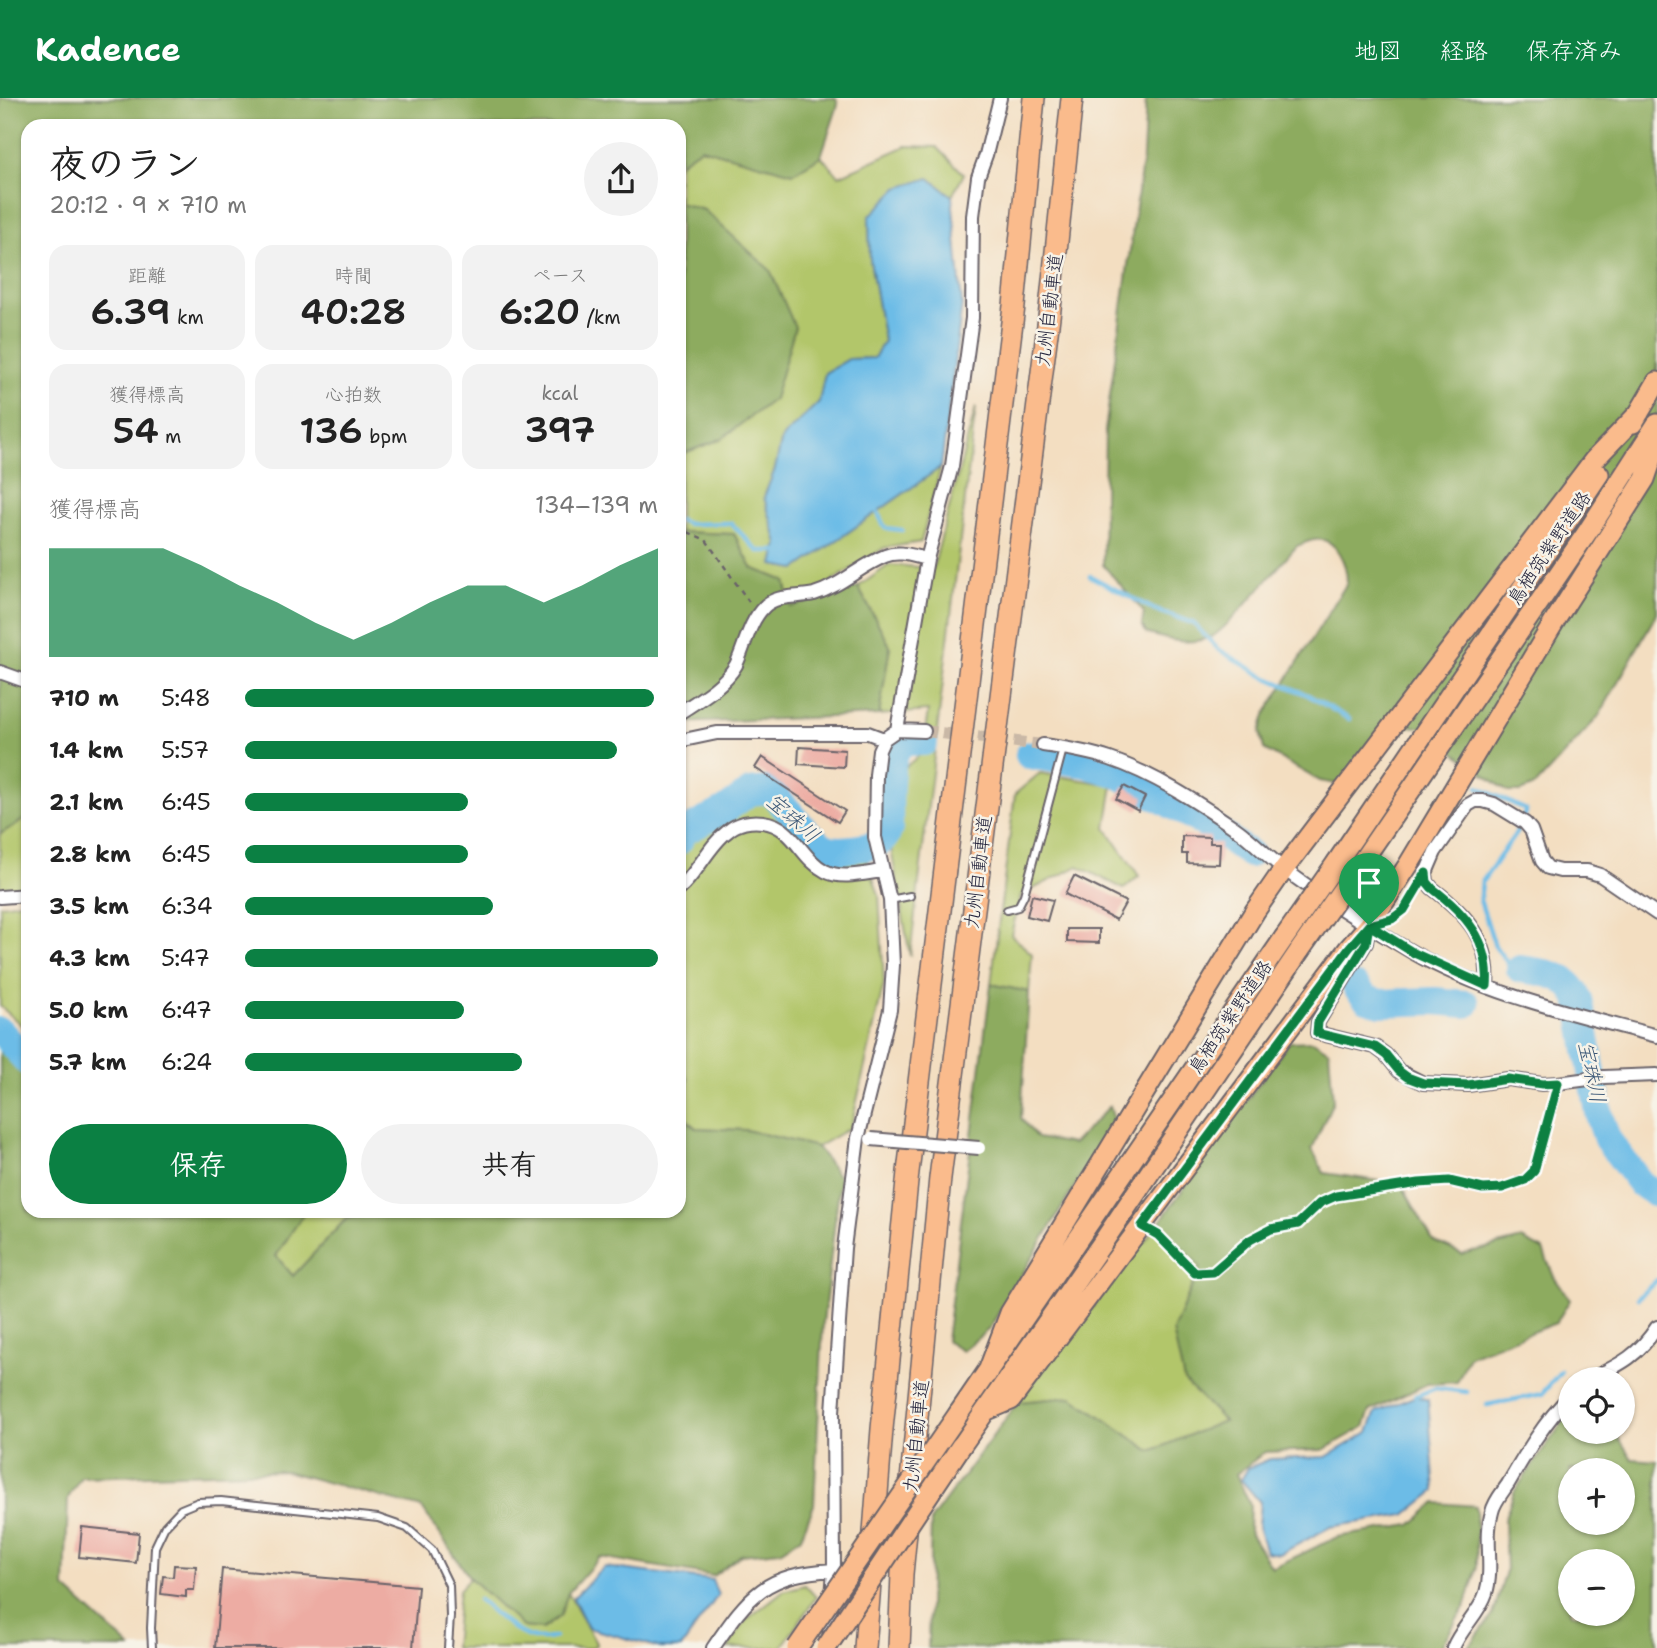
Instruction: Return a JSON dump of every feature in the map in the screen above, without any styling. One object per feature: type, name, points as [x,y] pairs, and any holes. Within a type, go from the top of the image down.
[{"type":"highway","name":"九州自動車道","points":[[864,1648],[882,1429],[908,1172],[1013,319],[1034,98]]},
{"type":"highway","name":"九州自動車道","points":[[899,1648],[902,1574],[940,1178],[1050,309],[1072,98]]},
{"type":"highway","points":[[902,1574],[905,1648]]},
{"type":"main road","name":"鳥栖筑紫野道路","points":[[827,1648],[961,1446],[1103,1242],[1300,950],[1345,867],[1639,414],[1657,382]]},
{"type":"main road","points":[[987,1374],[1010,1313],[1255,911],[1594,460],[1639,414]]},
{"type":"main road","name":"鳥栖筑紫野道路","points":[[797,1648],[1284,938],[1345,867],[1581,542],[1657,424]]},
{"type":"main road","points":[[985,1411],[1011,1400],[1349,948],[1369,925],[1645,479],[1657,444]]},
{"type":"street","points":[[897,730],[927,559],[952,466],[972,318],[973,216],[978,177],[1000,98]]},
{"type":"street","points":[[686,708],[708,694],[734,667],[757,615],[765,605],[775,599],[812,594],[836,587],[886,555],[901,553],[927,559]]},
{"type":"street","points":[[0,672],[21,680]]},
{"type":"street","points":[[827,1648],[834,1570],[833,1412],[844,1248],[890,1010],[890,900],[875,837],[876,775],[879,750],[884,739],[897,730],[924,731]]},
{"type":"street","points":[[686,740],[717,733],[868,733],[884,739]]},
{"type":"street","points":[[1043,745],[1110,759],[1163,783],[1237,829],[1284,869],[1414,953],[1487,986],[1657,1036]]},
{"type":"street","points":[[1487,986],[1483,946],[1476,931],[1469,920],[1432,888],[1427,882],[1426,873],[1435,852],[1468,805],[1475,801],[1483,801],[1522,820],[1531,830],[1542,861],[1548,868],[1587,871],[1600,875],[1657,914]]},
{"type":"street","points":[[686,881],[726,832],[740,824],[756,821],[775,823],[787,832],[814,864],[826,872],[838,876],[883,871]]},
{"type":"street","points":[[0,897],[21,896]]},
{"type":"street","points":[[1369,925],[1366,943],[1318,1022],[1317,1033],[1375,1047],[1386,1055],[1399,1071],[1423,1083],[1468,1085],[1508,1079],[1542,1084],[1604,1077],[1657,1075]]},
{"type":"street","points":[[864,1138],[979,1148]]},
{"type":"street","points":[[1615,1367],[1627,1361],[1645,1345],[1657,1327]]},
{"type":"street","points":[[1453,1648],[1479,1608],[1486,1591],[1490,1574],[1489,1529],[1492,1510],[1531,1445],[1558,1411]]},
{"type":"street","points":[[713,1648],[742,1607],[771,1583],[803,1571],[834,1570]]},
{"type":"lane","points":[[1007,910],[1018,907],[1024,895],[1063,751]]},
{"type":"lane","points":[[1369,925],[1392,919],[1404,910],[1426,873]]},
{"type":"lane","points":[[890,900],[910,896]]},
{"type":"lane","points":[[1142,1226],[1158,1235],[1195,1273],[1213,1272],[1250,1240],[1271,1229],[1298,1224],[1320,1203],[1336,1196],[1449,1181],[1483,1189],[1502,1188],[1525,1180],[1534,1171],[1558,1083]]},
{"type":"lane","points":[[152,1648],[155,1547],[165,1526],[181,1509],[198,1502],[221,1501],[378,1518],[407,1528],[432,1550],[449,1585],[448,1648]]},
{"type":"path","points":[[686,531],[706,540],[757,615]]},
{"type":"green space","points":[[0,98],[836,98],[838,105],[821,156],[793,173],[701,148],[686,158],[686,119],[21,119],[21,821],[0,834]]},
{"type":"green space","points":[[1146,98],[1657,98],[1657,613],[1599,716],[1535,786],[1520,792],[1508,792],[1422,728],[1410,726],[1395,736],[1342,785],[1320,781],[1264,749],[1260,732],[1265,715],[1347,583],[1343,560],[1329,542],[1314,540],[1297,546],[1218,632],[1203,640],[1186,642],[1146,633],[1142,624],[1144,612],[1103,565],[1105,431],[1143,156]]},
{"type":"green space","points":[[906,146],[937,147],[964,174],[952,196],[929,178],[869,217],[870,260],[884,341],[874,358],[849,359],[825,373],[819,402],[782,438],[775,469],[764,497],[778,543],[773,565],[796,569],[941,467],[921,542],[884,548],[791,608],[785,581],[752,568],[734,534],[686,532],[686,452],[721,439],[704,210],[686,205],[686,158],[701,148],[793,173],[821,156],[839,176]]},
{"type":"green space","points":[[686,205],[704,210],[770,270],[795,327],[774,399],[721,439],[686,452]]},
{"type":"green space","points":[[976,407],[910,956],[891,849],[904,768],[922,753],[928,711],[879,715],[890,646],[858,587],[889,565],[933,568]]},
{"type":"green space","points":[[686,532],[734,534],[752,568],[785,581],[791,607],[858,587],[890,646],[879,715],[686,723]]},
{"type":"green space","points":[[1040,773],[1113,785],[1106,828],[1139,876],[1124,889],[1078,866],[1021,895],[1011,935],[1032,954],[1029,992],[991,984],[1015,794]]},
{"type":"green space","points":[[750,803],[773,803],[822,854],[865,855],[879,895],[884,983],[851,1127],[817,1147],[746,1130],[696,1128],[686,1119],[686,845],[692,835],[731,819]]},
{"type":"green space","points":[[21,821],[21,889],[0,892],[0,834]]},
{"type":"green space","points":[[21,902],[21,1025],[0,1006],[0,905]]},
{"type":"green space","points":[[991,984],[1029,992],[1021,1118],[1037,1138],[1073,1144],[1110,1106],[1114,1121],[989,1329],[962,1351],[946,1341]]},
{"type":"green space","points":[[1313,1041],[1329,1051],[1333,1101],[1312,1149],[1324,1173],[1401,1184],[1433,1241],[1462,1254],[1522,1239],[1543,1250],[1554,1277],[1570,1300],[1556,1323],[1469,1356],[1457,1382],[1427,1384],[1370,1411],[1364,1427],[1323,1450],[1265,1452],[1236,1474],[1250,1505],[1249,1531],[1272,1568],[1337,1537],[1411,1525],[1436,1503],[1476,1506],[1477,1567],[1466,1604],[1440,1648],[928,1648],[931,1520],[1018,1402],[1072,1397],[1151,1451],[1224,1421],[1184,1381],[1173,1331],[1200,1267],[1159,1223],[1289,1042]]},
{"type":"green space","points":[[0,1043],[21,1068],[21,1218],[300,1218],[276,1256],[293,1276],[346,1219],[350,1218],[686,1218],[686,1119],[695,1128],[746,1130],[817,1147],[840,1178],[823,1323],[814,1505],[801,1537],[780,1551],[741,1555],[713,1576],[600,1557],[568,1593],[560,1616],[542,1629],[523,1627],[470,1578],[422,1508],[285,1471],[81,1477],[68,1498],[65,1588],[131,1648],[0,1648]]},
{"type":"green space","points":[[300,1218],[350,1218],[346,1219],[293,1276],[276,1256]]},
{"type":"green space","points":[[1159,1223],[1200,1267],[1173,1331],[1224,1421],[1151,1451],[1072,1397],[1018,1402]]},
{"type":"green space","points":[[1558,1429],[1558,1444],[1623,1444],[1631,1458],[1558,1458],[1558,1535],[1635,1535],[1635,1459],[1657,1461],[1657,1648],[1468,1648],[1493,1615],[1506,1571],[1504,1520],[1514,1492]]},
{"type":"green space","points":[[470,1578],[523,1627],[542,1629],[560,1616],[568,1593],[597,1645],[588,1648],[454,1648],[459,1590]]},
{"type":"green space","points":[[805,1585],[816,1597],[781,1648],[728,1648],[746,1620],[783,1591]]},
{"type":"water","points":[[929,178],[952,196],[962,304],[941,467],[796,569],[773,565],[778,543],[764,497],[775,469],[782,438],[819,402],[825,373],[849,359],[874,358],[884,341],[870,260],[869,217],[898,188]]},
{"type":"water","points":[[1416,1396],[1428,1400],[1435,1491],[1405,1515],[1330,1527],[1280,1554],[1266,1552],[1258,1527],[1260,1502],[1241,1480],[1248,1468],[1270,1459],[1326,1457],[1368,1432],[1376,1412]]},
{"type":"water","points":[[604,1567],[712,1580],[718,1595],[681,1648],[661,1648],[588,1628],[573,1598]]},
{"type":"building","points":[[799,747],[845,750],[844,767],[798,764]]},
{"type":"building","points":[[762,757],[845,811],[838,822],[755,768]]},
{"type":"building","points":[[1124,786],[1145,797],[1138,811],[1116,799]]},
{"type":"building","points":[[1182,836],[1210,837],[1210,843],[1220,843],[1219,864],[1187,863],[1187,854],[1182,854]]},
{"type":"building","points":[[1074,876],[1126,902],[1116,920],[1065,894]]},
{"type":"building","points":[[1032,895],[1053,900],[1047,921],[1027,916]]},
{"type":"building","points":[[1067,929],[1099,929],[1099,943],[1067,942]]},
{"type":"building","points":[[82,1527],[139,1533],[136,1563],[79,1557]]},
{"type":"building","points":[[174,1565],[196,1566],[194,1590],[186,1590],[186,1597],[161,1594],[163,1576],[173,1577]]},
{"type":"building","points":[[222,1569],[418,1586],[413,1648],[215,1648]]},
{"type":"waterway","points":[[876,509],[885,528],[902,530]]},
{"type":"waterway","points":[[686,523],[731,523],[758,551],[781,551]]},
{"type":"waterway","points":[[1090,576],[1155,610],[1193,623],[1218,649],[1263,676],[1308,695],[1349,719]]},
{"type":"waterway","name":"宝珠川","points":[[686,831],[725,810],[750,792],[768,790],[813,838],[827,848],[846,850],[877,844],[883,840],[889,829],[891,772],[896,752],[906,742],[924,742]]},
{"type":"waterway","name":"宝珠川","points":[[1029,755],[1085,764],[1117,774],[1216,830],[1250,854]]},
{"type":"waterway","points":[[1478,787],[1526,810],[1516,833],[1482,882],[1480,900],[1495,946],[1509,965],[1520,969]]},
{"type":"waterway","name":"宝珠川","points":[[1520,969],[1555,976],[1574,990],[1579,999],[1600,1118],[1607,1139],[1641,1184],[1657,1194]]},
{"type":"waterway","name":"宝珠川","points":[[1356,987],[1367,999],[1381,1003],[1435,1001],[1466,1004]]},
{"type":"waterway","name":"宝珠川","points":[[0,1031],[21,1054]]},
{"type":"waterway","points":[[1638,1298],[1657,1280]]},
{"type":"waterway","points":[[1487,1405],[1542,1394],[1558,1375]]},
{"type":"waterway","points":[[1416,1396],[1436,1388],[1467,1392]]},
{"type":"waterway","points":[[479,1600],[524,1634],[544,1639],[555,1637]]},
{"type":"tunnel","points":[[924,731],[1043,745]]},
{"type":"route","points":[[1369,925],[1349,948],[1142,1226],[1158,1235],[1195,1273],[1213,1272],[1250,1240],[1271,1229],[1298,1224],[1320,1203],[1336,1196],[1449,1181],[1483,1189],[1502,1188],[1525,1180],[1534,1171],[1558,1083],[1542,1084],[1508,1079],[1448,1086],[1423,1083],[1407,1077],[1375,1047],[1317,1033],[1318,1022],[1366,943],[1369,925],[1414,953],[1487,986],[1488,973],[1483,946],[1476,931],[1469,920],[1432,888],[1427,882],[1426,873],[1404,910],[1392,919],[1369,925]]}]
